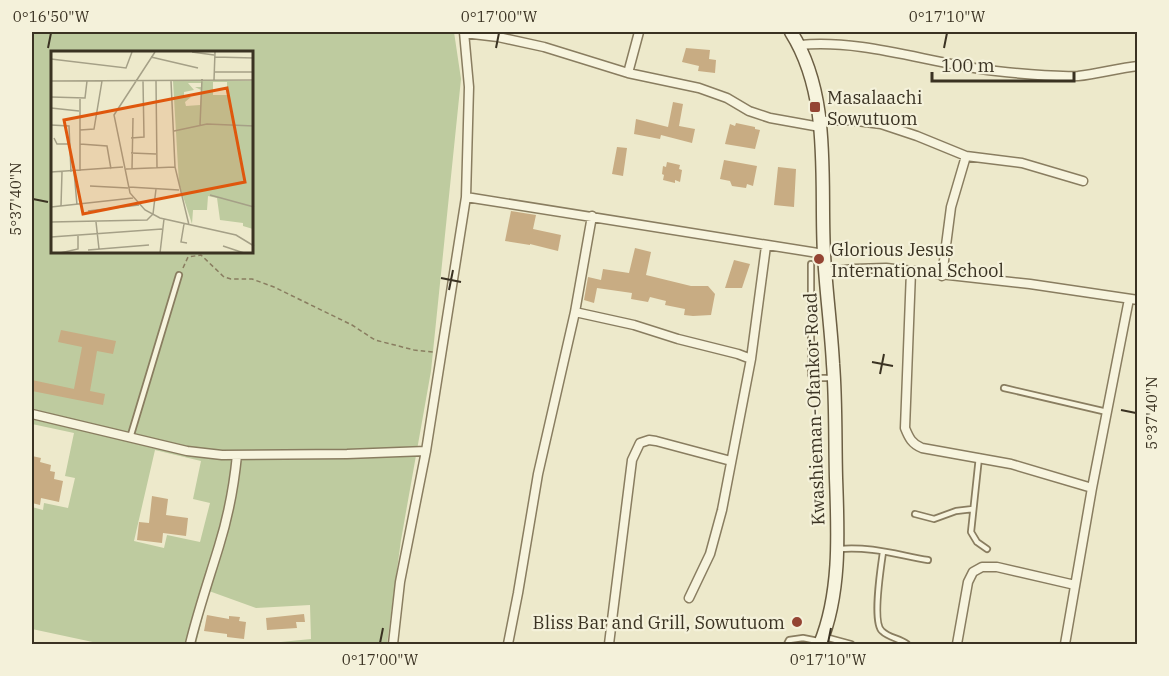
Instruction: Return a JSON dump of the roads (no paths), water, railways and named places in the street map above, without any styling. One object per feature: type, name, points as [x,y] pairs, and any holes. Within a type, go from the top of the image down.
[{"type":"main road","name":"Kwashieman-Ofankor Road","points":[[791,32],[800,45],[812,81],[820,124],[824,254],[834,378],[837,549],[830,614],[821,641]]},
{"type":"street","points":[[393,645],[400,582],[426,451],[466,197],[469,87],[464,32],[544,47],[628,73],[699,88],[770,118],[820,124],[849,120],[880,124],[917,135],[966,156],[1022,163],[1083,181]]},
{"type":"street","points":[[628,73],[639,32]]},
{"type":"street","points":[[800,45],[834,44],[864,47],[994,71],[1036,74],[1076,76],[1137,66]]},
{"type":"street","points":[[942,276],[951,207],[966,156]]},
{"type":"street","points":[[466,197],[824,254]]},
{"type":"street","points":[[508,645],[538,474],[575,312],[592,216]]},
{"type":"street","points":[[689,598],[710,554],[720,518],[751,359],[766,246]]},
{"type":"street","points":[[826,272],[886,268],[942,276],[1041,285],[1133,299],[1092,488],[1065,645]]},
{"type":"street","points":[[911,271],[905,428],[915,445],[979,457],[1092,488]]},
{"type":"street","points":[[575,312],[634,325],[751,359]]},
{"type":"street","points":[[32,414],[187,451],[237,455],[426,451]]},
{"type":"street","points":[[609,645],[633,460],[640,443],[656,441],[731,461]]},
{"type":"street","points":[[190,645],[197,615],[220,544],[234,486],[237,455]]},
{"type":"street","points":[[957,645],[968,582],[973,572],[982,567],[997,567],[1075,585]]},
{"type":"lane","points":[[811,264],[811,375],[814,378],[834,378]]},
{"type":"lane","points":[[130,438],[180,275]]},
{"type":"lane","points":[[1004,388],[1107,412]]},
{"type":"lane","points":[[979,457],[971,532],[977,542],[987,549]]},
{"type":"lane","points":[[915,514],[934,519],[956,511],[973,509]]},
{"type":"lane","points":[[837,549],[858,547],[928,560]]},
{"type":"lane","points":[[883,552],[878,626],[881,631],[900,639],[907,645]]},
{"type":"lane","points":[[787,645],[789,640],[795,638],[851,645]]},
{"type":"place","name":"Masalaachi Sowutuom","points":[[815,107]]},
{"type":"place","name":"Glorious Jesus International School","points":[[819,259]]},
{"type":"place","name":"Bliss Bar and Grill, Sowutuom","points":[[797,622]]}]
